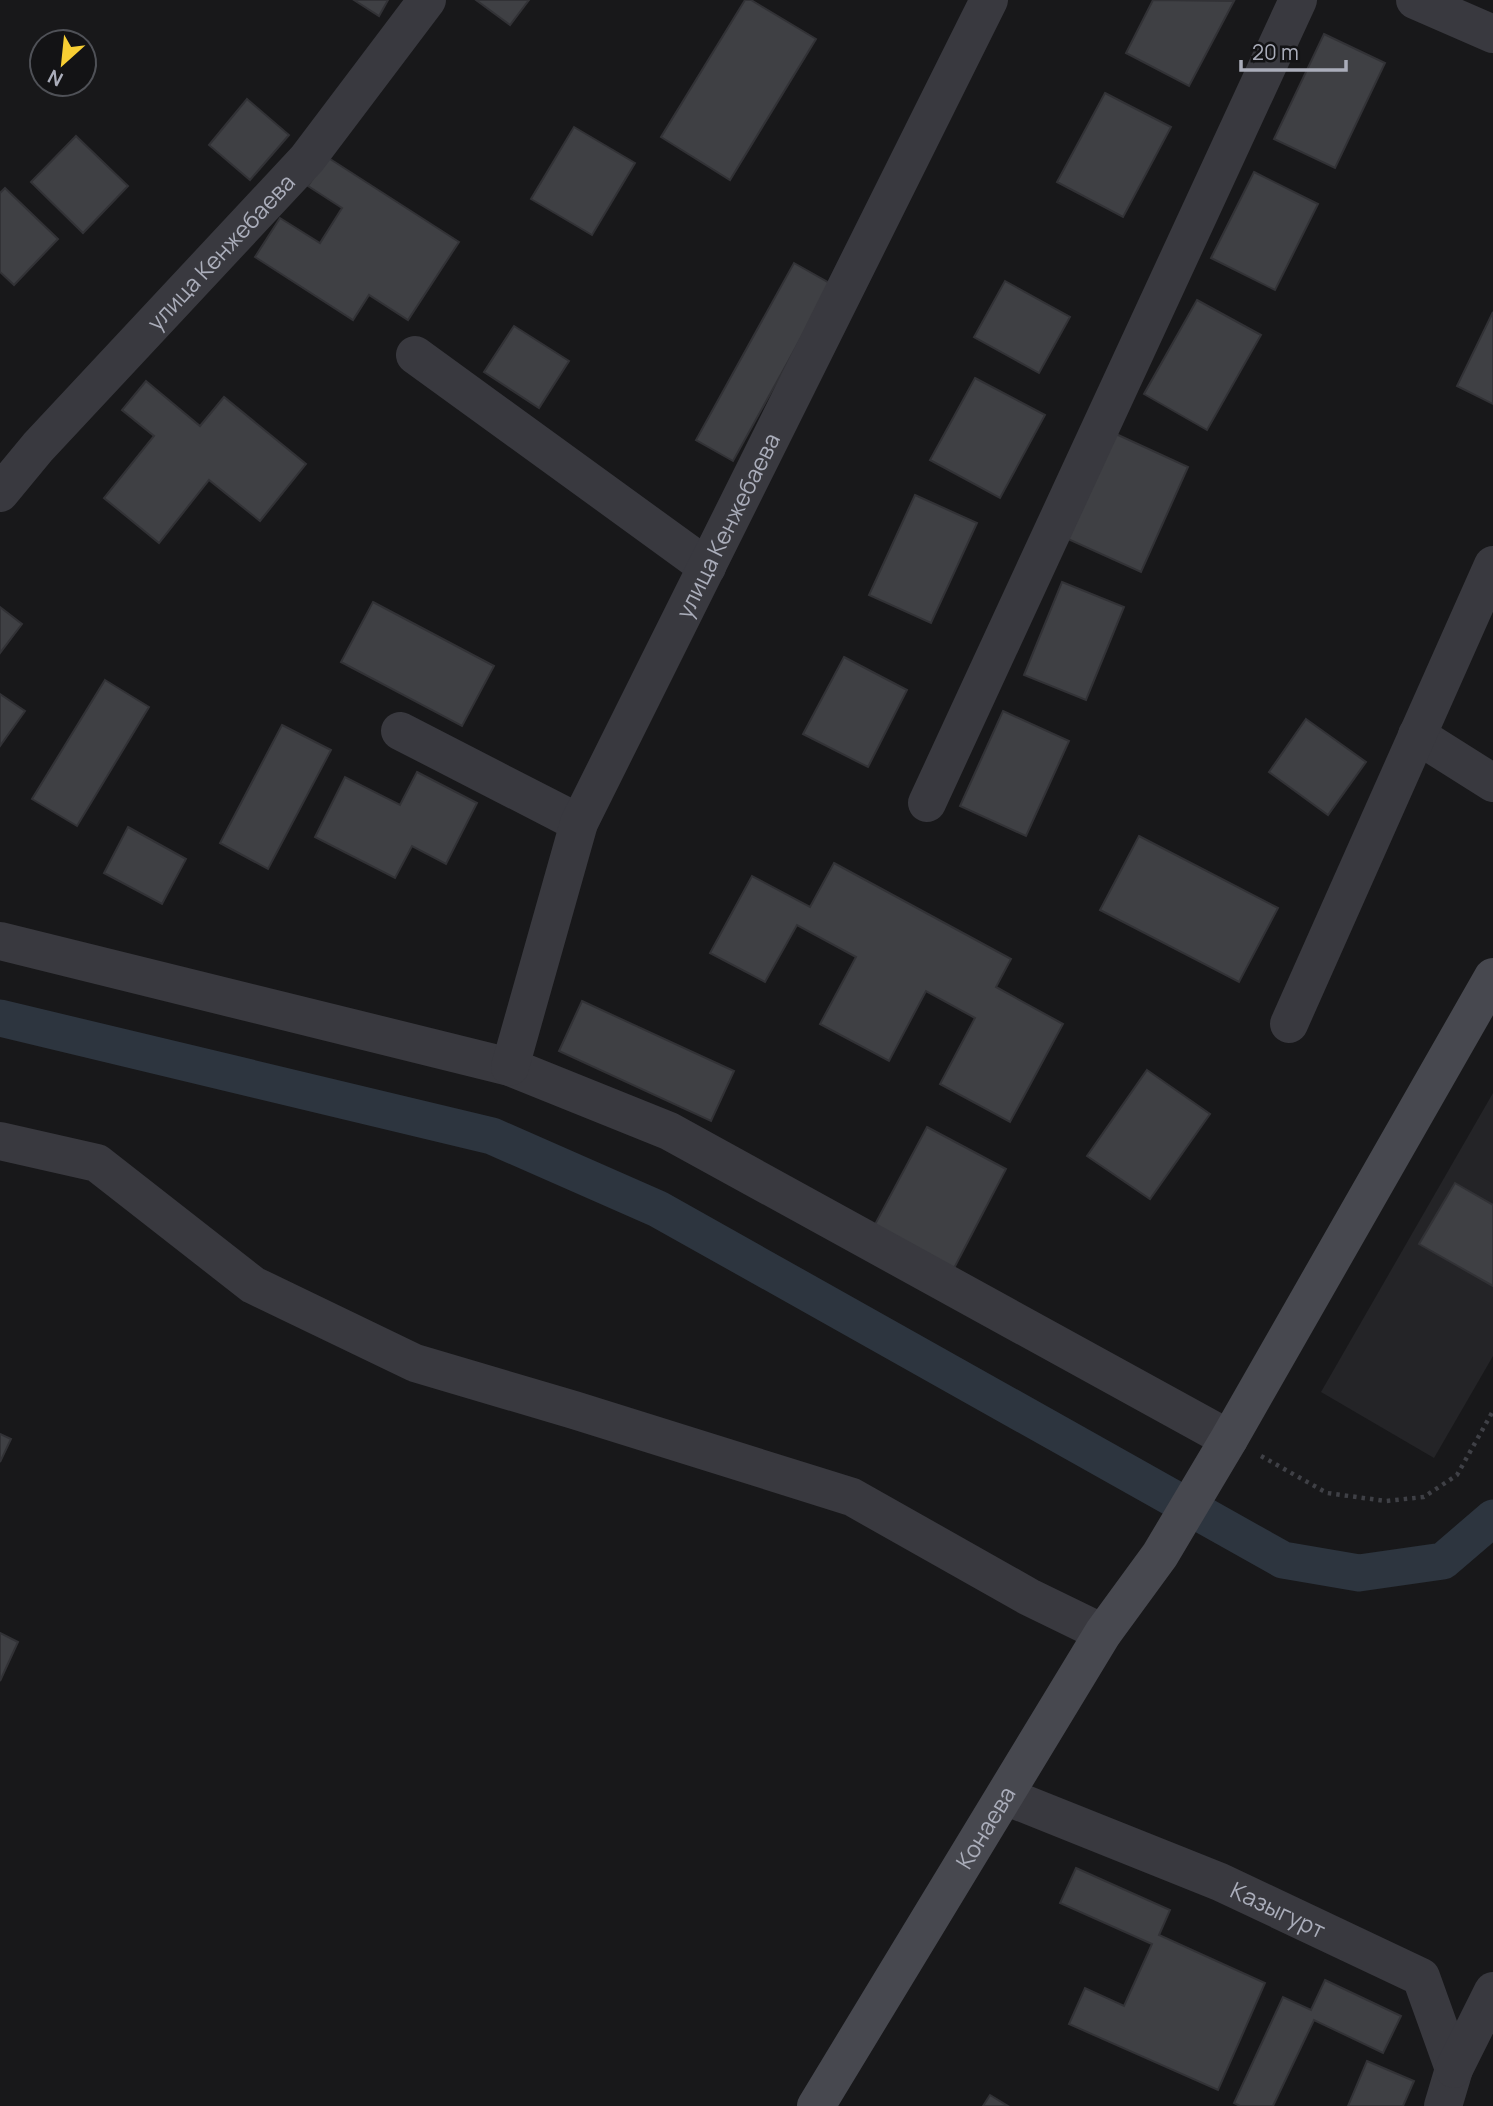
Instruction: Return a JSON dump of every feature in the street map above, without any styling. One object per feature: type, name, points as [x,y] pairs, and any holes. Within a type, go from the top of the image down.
[{"type":"main road","name":"Конаева","points":[[816,2106],[1104,1633],[1160,1555],[1493,977]]},
{"type":"street","name":"улица Кенжебаева","points":[[0,493],[38,447],[307,159],[427,0]]},
{"type":"street","name":"улица Кенжебаева","points":[[510,1067],[579,823],[989,0]]},
{"type":"street","points":[[927,803],[1298,0]]},
{"type":"street","points":[[1415,0],[1493,34]]},
{"type":"street","points":[[415,355],[706,567]]},
{"type":"street","points":[[1289,1024],[1493,565]]},
{"type":"street","points":[[400,731],[579,823]]},
{"type":"street","points":[[1417,734],[1493,783]]},
{"type":"street","points":[[0,941],[510,1067],[669,1131],[1229,1439]]},
{"type":"street","points":[[0,1141],[97,1163],[253,1285],[415,1363],[852,1497],[1029,1597],[1104,1633]]},
{"type":"street","name":"Казыгурт","points":[[1005,1796],[1220,1882],[1421,1977],[1454,2070]]},
{"type":"street","points":[[1443,2106],[1454,2070],[1493,1991]]},
{"type":"path","points":[[1229,1439],[1327,1493],[1386,1501],[1424,1497],[1457,1475],[1493,1411]]},
{"type":"shaded area","points":[[1493,1093],[1493,1356],[1434,1458],[1321,1392]]},
{"type":"building","points":[[354,0],[388,0],[379,16]]},
{"type":"building","points":[[476,0],[529,0],[510,25]]},
{"type":"building","points":[[745,0],[751,0],[816,39],[730,180],[661,137]]},
{"type":"building","points":[[1153,0],[1234,1],[1189,86],[1126,53]]},
{"type":"building","points":[[1324,34],[1385,63],[1335,168],[1274,139]]},
{"type":"building","points":[[1105,93],[1171,127],[1123,217],[1057,182]]},
{"type":"building","points":[[247,99],[289,135],[250,180],[209,145]]},
{"type":"building","points":[[574,127],[635,163],[592,235],[531,199]]},
{"type":"building","points":[[76,136],[128,186],[83,233],[31,182]]},
{"type":"building","points":[[327,157],[459,242],[408,320],[369,295],[353,320],[255,257],[280,218],[320,243],[342,208],[308,186]]},
{"type":"building","points":[[1254,172],[1318,204],[1275,290],[1211,258]]},
{"type":"building","points":[[5,188],[58,239],[14,285],[0,272],[0,193]]},
{"type":"building","points":[[794,263],[831,284],[733,461],[696,440]]},
{"type":"building","points":[[1005,281],[1070,317],[1039,373],[974,337]]},
{"type":"building","points":[[1197,300],[1261,335],[1207,430],[1144,394]]},
{"type":"building","points":[[1493,312],[1493,404],[1457,386]]},
{"type":"building","points":[[514,326],[569,361],[539,408],[484,372]]},
{"type":"building","points":[[975,378],[1045,415],[1000,498],[930,460]]},
{"type":"building","points":[[146,381],[200,426],[224,397],[306,464],[260,521],[209,480],[159,543],[104,498],[154,436],[122,410]]},
{"type":"building","points":[[1116,434],[1188,467],[1141,572],[1068,539]]},
{"type":"building","points":[[915,495],[977,523],[931,623],[869,595]]},
{"type":"building","points":[[1062,582],[1124,607],[1086,700],[1024,675]]},
{"type":"building","points":[[373,602],[494,666],[462,726],[341,662]]},
{"type":"building","points":[[0,607],[22,624],[0,653]]},
{"type":"building","points":[[844,657],[907,690],[868,767],[803,734]]},
{"type":"building","points":[[105,680],[149,707],[77,826],[32,799]]},
{"type":"building","points":[[0,694],[25,711],[0,746]]},
{"type":"building","points":[[1003,711],[1069,741],[1026,836],[960,806]]},
{"type":"building","points":[[1306,719],[1366,762],[1328,815],[1269,772]]},
{"type":"building","points":[[282,725],[331,750],[268,869],[220,843]]},
{"type":"building","points":[[417,772],[477,803],[446,864],[412,846],[395,878],[315,837],[345,777],[400,805]]},
{"type":"building","points":[[128,827],[186,859],[162,904],[104,873]]},
{"type":"building","points":[[1139,836],[1278,908],[1239,982],[1100,910]]},
{"type":"building","points":[[834,863],[1011,959],[996,987],[1063,1024],[1010,1122],[940,1084],[975,1018],[926,991],[889,1061],[820,1024],[856,957],[797,925],[765,982],[710,953],[752,876],[810,907]]},
{"type":"building","points":[[582,1001],[734,1071],[711,1121],[559,1051]]},
{"type":"building","points":[[1147,1070],[1210,1114],[1150,1199],[1087,1156]]},
{"type":"building","points":[[927,1127],[1006,1169],[952,1272],[872,1230]]},
{"type":"building","points":[[1455,1183],[1493,1205],[1493,1286],[1419,1244]]},
{"type":"building","points":[[0,1434],[11,1439],[0,1462]]},
{"type":"building","points":[[0,1633],[18,1642],[0,1681]]},
{"type":"building","points":[[1076,1868],[1170,1910],[1159,1935],[1265,1983],[1218,2090],[1069,2024],[1085,1988],[1124,2006],[1152,1944],[1060,1903]]},
{"type":"building","points":[[1325,1980],[1401,2016],[1383,2053],[1314,2020],[1273,2106],[1240,2106],[1234,2103],[1283,1997],[1311,2010]]},
{"type":"building","points":[[1367,2061],[1414,2081],[1403,2106],[1348,2106]]},
{"type":"building","points":[[990,2095],[1008,2106],[983,2106]]},
{"type":"waterway","points":[[0,1018],[492,1136],[658,1209],[1283,1560],[1359,1573],[1443,1561],[1493,1518]]}]
